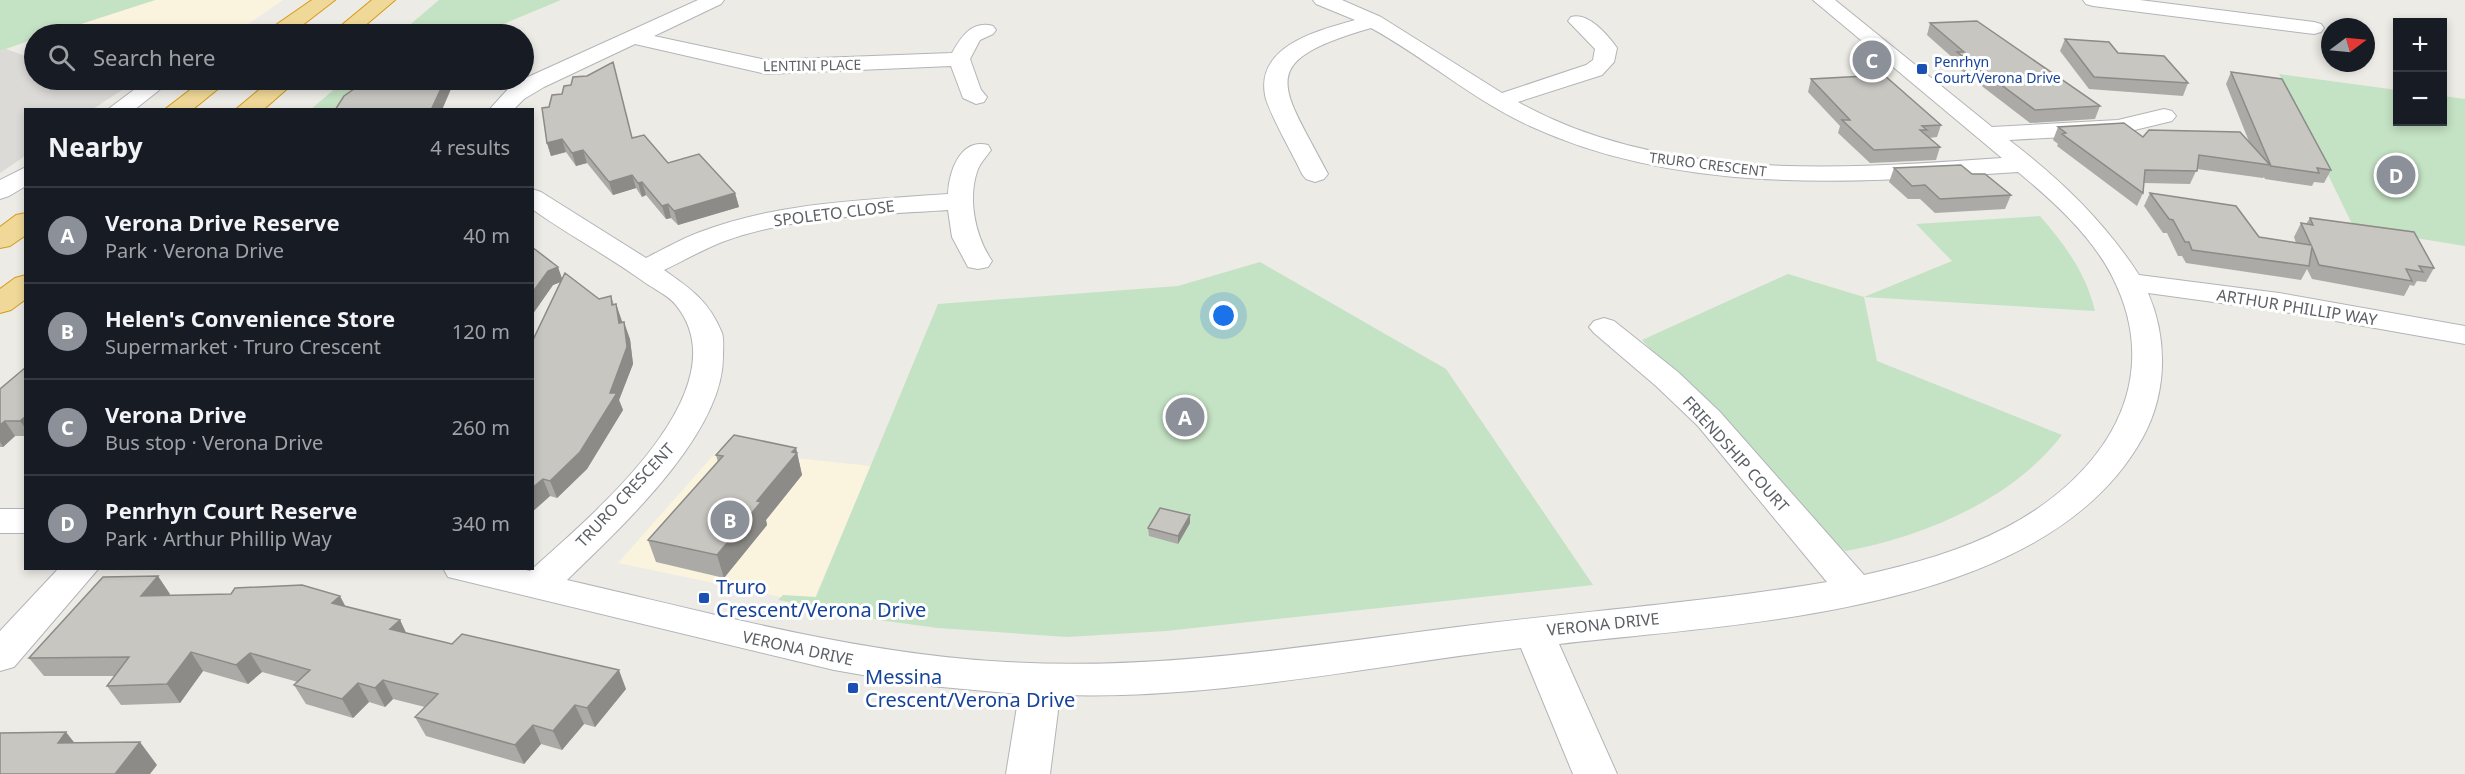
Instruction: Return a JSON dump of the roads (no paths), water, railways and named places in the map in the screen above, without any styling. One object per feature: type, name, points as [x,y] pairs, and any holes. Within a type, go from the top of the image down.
[{"type":"highway","points":[[292,24],[325,0]]},
{"type":"highway","points":[[355,24],[386,0]]},
{"type":"highway","points":[[179,108],[203,90]]},
{"type":"highway","points":[[250,108],[272,90]]},
{"type":"highway","points":[[0,240],[24,222]]},
{"type":"street","points":[[534,83],[714,0]]},
{"type":"street","name":"TRURO CRESCENT","points":[[1323,0],[1374,21],[1499,101],[1539,122],[1594,143],[1669,162],[1716,168],[1818,175],[2022,164]]},
{"type":"street","name":"VERONA DRIVE","points":[[470,570],[858,662],[942,673],[1042,679],[1179,674],[1778,604],[1857,591],[1929,572],[2003,543],[2066,506],[2095,480],[2125,445],[2140,411],[2148,378],[2148,352],[2138,303],[2128,282],[2104,244],[2086,223],[1987,134],[1823,0]]},
{"type":"street","points":[[2093,0],[2314,28]]},
{"type":"street","points":[[1315,174],[1276,96],[1274,85],[1276,72],[1285,60],[1304,44],[1326,34],[1374,21]]},
{"type":"street","points":[[1499,101],[1594,70],[1603,63],[1606,48],[1578,21]]},
{"type":"street","points":[[976,97],[971,93],[959,59],[972,36],[986,30]]},
{"type":"street","name":"LENTINI PLACE","points":[[632,37],[766,67],[814,67],[959,59]]},
{"type":"street","points":[[121,108],[147,90]]},
{"type":"street","points":[[502,108],[523,90]]},
{"type":"street","points":[[1987,134],[2118,127],[2164,116]]},
{"type":"street","points":[[978,261],[970,250],[959,201],[971,156],[979,150]]},
{"type":"street","points":[[0,191],[24,175]]},
{"type":"street","name":"TRURO CRESCENT","points":[[534,201],[645,269],[688,301],[705,328],[710,366],[702,393],[686,428],[657,465],[538,586]]},
{"type":"street","name":"SPOLETO CLOSE","points":[[645,269],[717,235],[776,218],[817,212],[959,201]]},
{"type":"street","name":"ARTHUR PHILLIP WAY","points":[[2128,282],[2279,302],[2465,335]]},
{"type":"street","name":"FRIENDSHIP COURT","points":[[1604,327],[1667,379],[1709,419],[1857,591]]},
{"type":"street","points":[[0,521],[24,521]]},
{"type":"street","points":[[0,656],[79,570]]},
{"type":"street","points":[[1533,632],[1595,774]]},
{"type":"street","points":[[1028,774],[1042,679]]},
{"type":"place","name":"Verona Drive","points":[[1872,60]]},
{"type":"place","name":"Penrhyn Court/Verona Drive","points":[[1922,69]]},
{"type":"place","name":"Penrhyn Court Reserve","points":[[2396,175]]},
{"type":"place","name":"Verona Drive Reserve","points":[[1185,417]]},
{"type":"place","name":"Helen's Convenience Store","points":[[730,520]]},
{"type":"place","name":"Truro Crescent/Verona Drive","points":[[704,598]]},
{"type":"place","name":"Messina Crescent/Verona Drive","points":[[853,688]]}]
